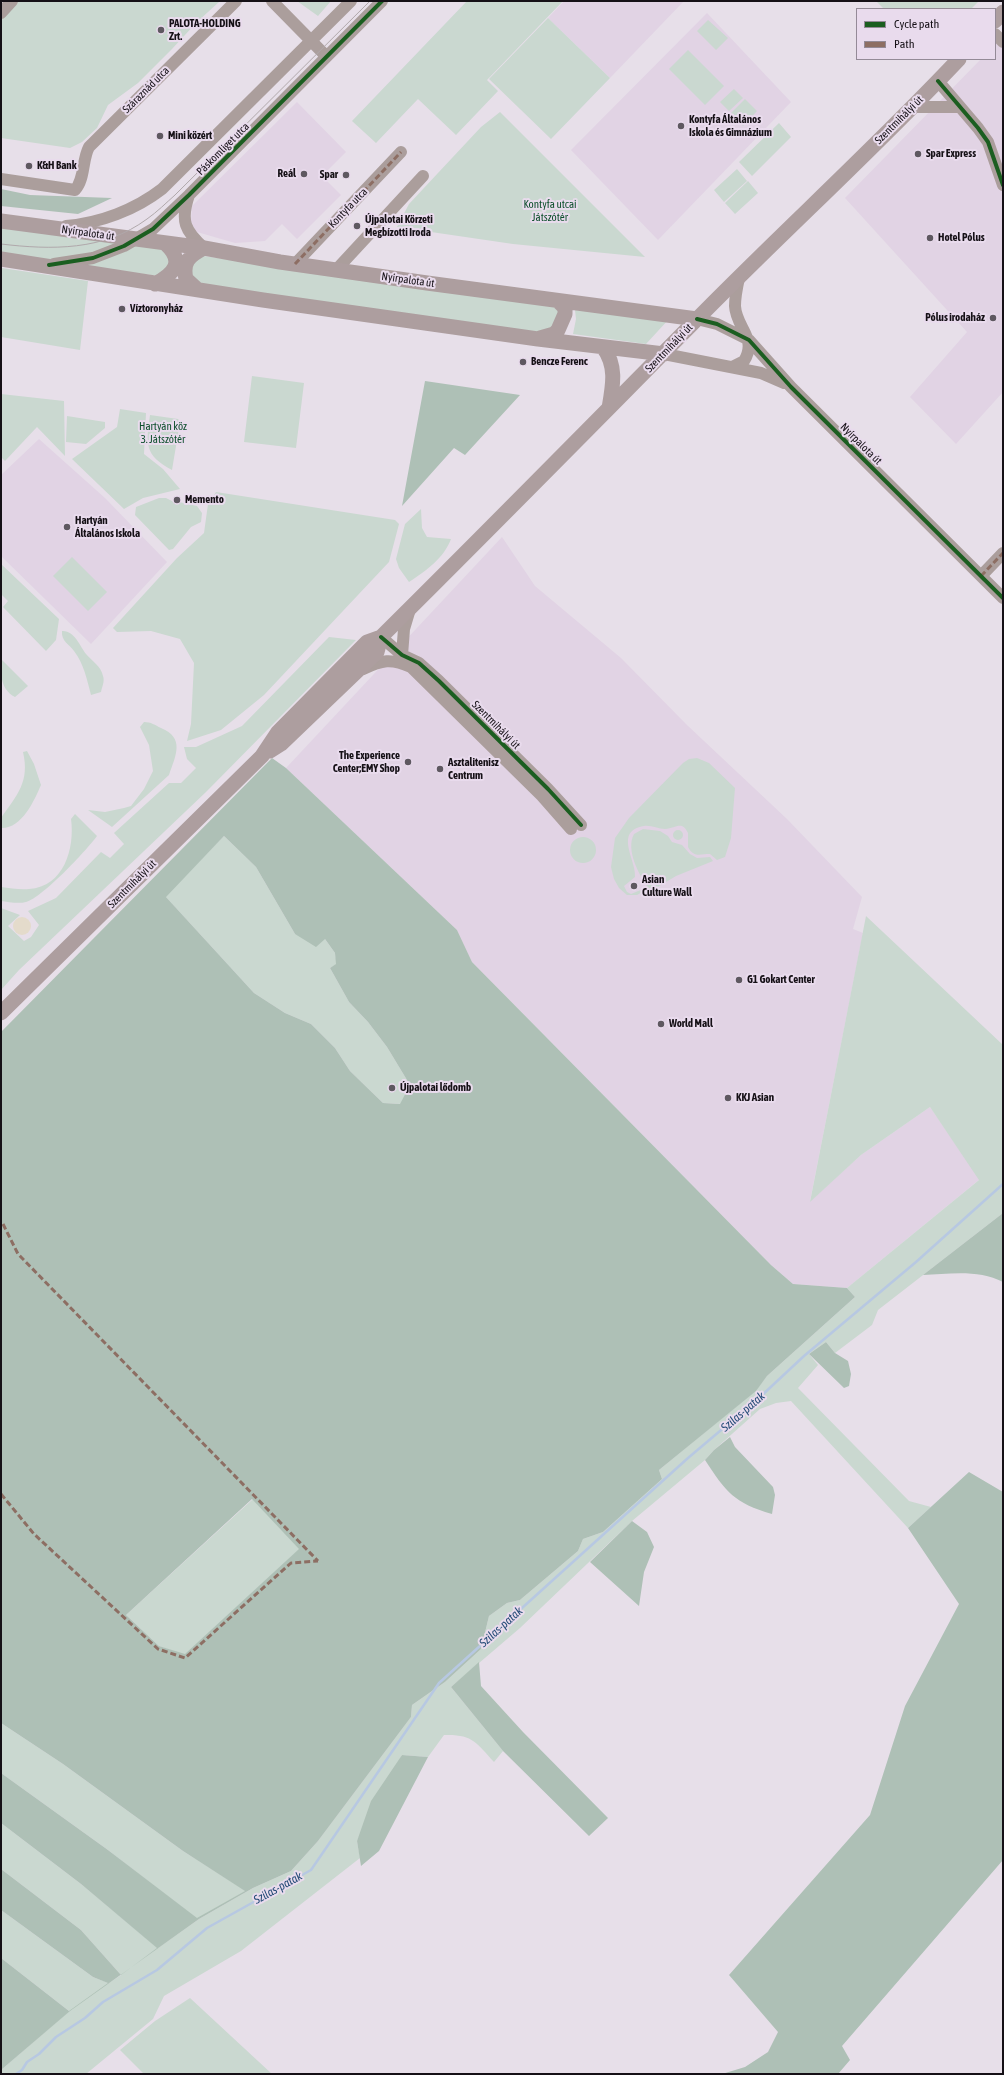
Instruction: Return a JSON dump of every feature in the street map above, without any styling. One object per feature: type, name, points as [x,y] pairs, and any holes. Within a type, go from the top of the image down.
[{"type":"main road","points":[[996,20],[1003,12]]},
{"type":"main road","name":"Szentmihályi út","points":[[1,1013],[262,756],[278,732],[367,642],[380,637],[411,607],[664,354],[697,319],[913,107],[958,60]]},
{"type":"main road","name":"Nyírpalota út","points":[[1,221],[204,248],[336,270],[697,319]]},
{"type":"main road","points":[[155,284],[168,277],[175,267],[174,254],[166,244]]},
{"type":"main road","points":[[198,290],[186,279],[185,266],[187,258],[204,248]]},
{"type":"main road","name":"Nyírpalota út","points":[[1,259],[49,265],[155,284],[538,339],[664,354]]},
{"type":"main road","points":[[538,339],[554,334],[558,330],[565,314],[565,308],[558,301]]},
{"type":"main road","points":[[602,347],[608,355],[614,370],[609,408]]},
{"type":"main road","name":"Szentmihályi út","points":[[262,756],[282,744],[377,652],[380,637]]},
{"type":"street","points":[[1,13],[12,1]]},
{"type":"street","name":"Száraznád utca","points":[[1,180],[75,190],[80,185],[85,154],[89,147],[236,1]]},
{"type":"street","points":[[272,1],[310,42],[326,56]]},
{"type":"street","name":"Páskomliget utca","points":[[47,227],[88,223],[105,218],[151,197],[351,1]]},
{"type":"street","name":"Páskomliget utca","points":[[49,265],[93,258],[136,240],[153,229],[189,195],[382,1]]},
{"type":"street","points":[[938,81],[988,142],[1003,185]]},
{"type":"street","points":[[913,107],[960,107]]},
{"type":"street","name":"Kontyfa utca","points":[[295,264],[401,152]]},
{"type":"street","points":[[336,270],[423,176]]},
{"type":"street","points":[[189,195],[185,210],[185,224],[188,230],[204,248]]},
{"type":"street","points":[[732,367],[744,361],[749,348],[749,340],[738,320],[735,306],[739,278]]},
{"type":"street","name":"Nyírpalota út","points":[[697,319],[717,324],[749,340],[792,387],[1003,598]]},
{"type":"street","points":[[680,337],[680,345],[685,357]]},
{"type":"street","name":"Nyírpalota út","points":[[664,354],[732,367],[774,378],[792,387]]},
{"type":"street","points":[[981,576],[1001,558]]},
{"type":"street","points":[[402,655],[404,629],[411,607]]},
{"type":"street","points":[[380,637],[402,655]]},
{"type":"street","name":"Szentmihályi út","points":[[402,655],[420,664],[439,681],[548,788],[576,827],[542,796],[411,667],[402,655]]},
{"type":"street","points":[[359,670],[379,661],[387,660],[398,661],[411,667]]},
{"type":"shaded area","points":[[564,1],[684,1],[610,78],[548,18]]},
{"type":"shaded area","name":"Kontyfa Általános Iskola és Gimnázium","points":[[707,13],[791,102],[658,240],[571,150]]},
{"type":"shaded area","points":[[1003,36],[1003,392],[956,444],[910,397],[967,332],[845,198],[980,60],[996,60],[996,43]]},
{"type":"shaded area","points":[[297,102],[346,152],[322,176],[341,195],[297,239],[282,224],[265,241],[235,243],[197,232],[191,221],[192,206]]},
{"type":"shaded area","name":"Hartyán Általános Iskola","points":[[39,439],[105,498],[167,562],[91,644],[1,556],[1,475]]},
{"type":"shaded area","name":"World Mall","points":[[502,537],[535,586],[621,658],[687,725],[787,819],[862,897],[853,929],[863,933],[810,1201],[861,1155],[930,1107],[980,1179],[847,1288],[793,1284],[771,1265],[472,962],[457,930],[286,768]]},
{"type":"green space","points":[[14,1],[219,2],[197,22],[138,83],[108,105],[97,128],[82,142],[70,148],[1,138],[1,14]]},
{"type":"green space","points":[[297,1],[331,1],[318,16]]},
{"type":"green space","points":[[467,1],[563,1],[487,80],[498,91],[456,135],[418,99],[376,143],[352,121]]},
{"type":"green space","points":[[876,1],[979,1],[972,8],[883,8]]},
{"type":"green space","points":[[548,18],[610,78],[551,139],[489,79]]},
{"type":"green space","points":[[708,20],[728,38],[716,50],[697,31]]},
{"type":"green space","points":[[688,50],[724,86],[705,105],[669,69]]},
{"type":"green space","points":[[734,89],[743,98],[729,111],[720,102]]},
{"type":"green space","points":[[745,99],[757,111],[743,126],[730,114]]},
{"type":"green space","name":"Kontyfa utcai Játszótér","points":[[500,112],[645,257],[513,244],[397,227],[409,204],[481,127]]},
{"type":"green space","points":[[779,123],[791,137],[752,176],[739,162]]},
{"type":"green space","points":[[737,169],[747,181],[724,202],[714,190]]},
{"type":"green space","points":[[748,181],[758,193],[735,214],[725,203]]},
{"type":"green space","points":[[1,189],[30,195],[112,198],[78,214],[1,206]]},
{"type":"green space","points":[[1,223],[123,241],[104,250],[52,261],[1,254]]},
{"type":"green space","points":[[136,243],[170,250],[167,277],[72,265]]},
{"type":"green space","points":[[197,255],[553,306],[558,311],[559,320],[548,334],[199,285],[190,280],[187,265]]},
{"type":"green space","points":[[2,268],[88,281],[80,350],[1,337]]},
{"type":"green space","points":[[575,310],[669,319],[646,344],[573,334],[576,319]]},
{"type":"green space","points":[[252,376],[304,383],[296,448],[244,442]]},
{"type":"green space","points":[[425,381],[520,395],[465,455],[454,448],[402,506]]},
{"type":"green space","points":[[1,394],[64,401],[65,456],[37,427],[5,461],[1,457]]},
{"type":"green space","points":[[120,409],[146,413],[144,454],[163,469],[180,489],[143,498],[124,509],[72,459],[117,427]]},
{"type":"green space","name":"Hartyán köz 3. Játszótér","points":[[150,415],[178,419],[180,422],[172,470],[156,459],[149,448],[148,434]]},
{"type":"green space","points":[[67,416],[105,422],[105,428],[86,444],[66,442]]},
{"type":"green space","points":[[216,492],[395,520],[399,524],[389,562],[264,695],[221,730],[187,741],[191,724],[194,663],[180,639],[151,631],[117,632],[113,628],[177,558],[204,533],[208,504]]},
{"type":"green space","points":[[159,498],[166,498],[176,503],[179,502],[197,506],[202,513],[201,522],[191,527],[173,549],[169,550],[135,515],[136,507]]},
{"type":"green space","points":[[421,509],[422,528],[427,537],[451,539],[448,546],[439,558],[428,569],[409,582],[399,568],[396,559],[405,524]]},
{"type":"green space","points":[[72,557],[107,592],[88,611],[53,576]]},
{"type":"green space","points":[[1,564],[59,619],[56,640],[46,651],[3,607],[8,601],[1,594]]},
{"type":"green space","points":[[62,631],[66,631],[73,636],[102,672],[104,680],[101,692],[91,695],[85,672],[74,651],[64,640]]},
{"type":"green space","points":[[329,637],[356,640],[206,792],[19,970],[1,990],[1,908],[20,915],[8,926],[24,941],[31,937],[39,925],[28,911],[56,898],[101,852],[110,858],[124,844],[114,833],[169,783],[181,783],[196,768],[187,759],[184,747],[196,747],[242,726]]},
{"type":"green space","points":[[1,659],[28,686],[15,697],[6,690],[2,681]]},
{"type":"green space","points":[[144,722],[155,725],[169,732],[173,737],[177,748],[174,761],[169,775],[112,827],[88,810],[105,812],[131,806],[144,789],[153,771],[149,745],[140,727]]},
{"type":"green space","points":[[27,751],[34,764],[41,785],[31,806],[21,819],[16,824],[2,828],[1,818],[21,788],[25,772],[23,752]]},
{"type":"green space","points":[[272,758],[286,768],[457,930],[472,962],[771,1265],[793,1284],[847,1288],[855,1297],[767,1376],[756,1391],[659,1470],[662,1479],[603,1532],[583,1539],[578,1551],[520,1600],[507,1603],[489,1616],[481,1649],[445,1682],[412,1705],[411,1717],[318,1841],[291,1871],[253,1888],[199,1919],[131,1967],[157,1948],[81,1884],[1,1823],[1,1773],[108,1850],[197,1918],[245,1891],[183,1851],[63,1764],[1,1723],[1,1032]],"holes":[[[224,836],[256,867],[295,934],[316,947],[325,939],[335,953],[336,964],[330,968],[349,1002],[368,1022],[387,1047],[410,1085],[400,1104],[383,1103],[350,1071],[335,1048],[311,1024],[285,1013],[254,993],[166,897]],[[252,1499],[299,1549],[185,1654],[159,1646],[126,1615]]]},
{"type":"green space","points":[[697,758],[709,763],[735,788],[731,838],[725,857],[717,860],[710,854],[698,855],[693,853],[688,847],[688,833],[686,829],[681,826],[665,829],[644,826],[635,829],[630,834],[628,840],[635,870],[635,877],[624,886],[627,892],[631,894],[643,889],[644,891],[637,895],[627,895],[619,888],[614,879],[611,867],[615,838],[629,818],[683,763],[689,759]]},
{"type":"green space","points":[[75,814],[97,836],[53,883],[33,899],[20,903],[1,901],[1,887],[29,889],[41,887],[59,874],[69,853],[72,830],[71,819]]},
{"type":"green space","points":[[643,829],[660,831],[668,836],[672,842],[682,845],[690,854],[697,858],[710,857],[713,861],[676,876],[651,891],[638,871],[631,848],[634,834]]},
{"type":"green space","points":[[678,830],[683,835],[678,840],[673,835]]},
{"type":"green space","points":[[224,836],[256,867],[295,934],[325,939],[335,953],[337,964],[330,968],[349,1002],[368,1022],[387,1047],[410,1085],[401,1104],[383,1103],[350,1071],[335,1048],[311,1024],[285,1013],[254,993],[165,896]]},
{"type":"green space","points":[[583,837],[592,841],[596,850],[592,859],[583,863],[574,859],[570,850],[574,841]]},
{"type":"green space","points":[[866,916],[1003,1045],[1003,1213],[878,1310],[872,1325],[835,1353],[826,1342],[809,1354],[818,1365],[798,1388],[909,1501],[931,1507],[908,1528],[791,1401],[776,1403],[760,1409],[714,1450],[705,1460],[632,1521],[520,1628],[451,1687],[503,1751],[494,1762],[478,1744],[467,1738],[453,1735],[444,1735],[428,1757],[402,1755],[357,1841],[360,1858],[241,1951],[164,1996],[153,2019],[86,2074],[1,2074],[1,2070],[69,2011],[1,1958],[1,1910],[93,1977],[109,1983],[121,1975],[81,1930],[1,1869],[1,1823],[81,1884],[158,1948],[199,1919],[253,1888],[291,1871],[318,1841],[411,1717],[412,1705],[445,1682],[481,1649],[489,1616],[507,1603],[520,1600],[578,1551],[583,1539],[603,1532],[662,1479],[659,1470],[755,1391],[767,1376],[855,1297],[847,1288],[979,1180],[930,1107],[861,1155],[810,1202]]},
{"type":"green space","points":[[1003,1213],[1003,1282],[984,1275],[963,1273],[923,1275]]},
{"type":"green space","points":[[826,1342],[835,1353],[848,1361],[851,1374],[849,1386],[844,1388],[809,1354]]},
{"type":"green space","points":[[730,1437],[735,1447],[773,1487],[775,1495],[772,1514],[748,1505],[732,1495],[725,1488],[705,1460],[714,1450]]},
{"type":"green space","points":[[969,1472],[1003,1492],[1003,1860],[842,2046],[850,2060],[838,2074],[722,2074],[745,2067],[768,2052],[778,2032],[729,1975],[870,1815],[905,1706],[959,1604],[908,1528]]},
{"type":"green space","points":[[253,1499],[300,1549],[185,1655],[159,1646],[126,1615]]},
{"type":"green space","points":[[632,1521],[647,1532],[654,1547],[644,1572],[639,1606],[590,1562]]},
{"type":"green space","points":[[479,1662],[481,1686],[523,1732],[608,1818],[589,1836],[503,1751],[451,1687]]},
{"type":"green space","points":[[1,1723],[63,1764],[183,1851],[246,1891],[197,1919],[108,1850],[1,1773]]},
{"type":"green space","points":[[402,1755],[428,1757],[379,1851],[361,1866],[357,1841],[371,1801]]},
{"type":"green space","points":[[1,1869],[81,1930],[121,1975],[70,2011],[1,2070],[1,1958],[69,2011],[108,1983],[93,1977],[1,1910]]},
{"type":"green space","points":[[190,1998],[272,2074],[144,2074],[120,2050],[155,2021]]},
{"type":"sand","points":[[22,917],[28,920],[31,926],[28,932],[22,935],[16,932],[13,926],[16,920]]},
{"type":"waterway","name":"Szilas-patak","points":[[16,2074],[22,2070],[27,2062],[39,2054],[56,2037],[85,2018],[103,2002],[157,1970],[207,1928],[311,1870],[439,1683],[688,1458],[759,1398],[804,1356],[916,1262],[1003,1184]]},
{"type":"tram line","points":[[1,244],[58,247],[95,243],[130,230],[147,219],[175,195],[370,1]]},
{"type":"marked path","points":[[295,264],[401,152]]},
{"type":"marked path","points":[[981,576],[1003,553]]},
{"type":"marked path","points":[[3,1224],[18,1254],[318,1561]]},
{"type":"marked path","points":[[1,1494],[34,1534],[158,1649],[185,1658],[291,1563],[318,1561]]},
{"type":"cycle path","points":[[49,265],[93,258],[124,246],[153,229],[189,195],[382,1]]},
{"type":"cycle path","points":[[938,81],[988,142],[1003,185]]},
{"type":"cycle path","points":[[697,319],[717,324],[749,340],[791,387],[1003,598]]},
{"type":"cycle path","points":[[381,637],[402,655],[419,663],[439,681],[548,789],[581,825]]},
{"type":"place","name":"PALOTA-HOLDING Zrt.","points":[[161,30]]},
{"type":"place","name":"Kontyfa Általános Iskola és Gimnázium","points":[[681,126]]},
{"type":"place","name":"Mini közért","points":[[160,136]]},
{"type":"place","name":"Spar Express","points":[[918,154]]},
{"type":"place","name":"K&H Bank","points":[[29,166]]},
{"type":"place","name":"Reál","points":[[304,174]]},
{"type":"place","name":"Spar","points":[[346,175]]},
{"type":"place","name":"Újpalotai Körzeti Megbízotti Iroda","points":[[357,226]]},
{"type":"place","name":"Hotel Pólus","points":[[930,238]]},
{"type":"place","name":"Víztoronyház","points":[[122,309]]},
{"type":"place","name":"Pólus irodaház","points":[[993,318]]},
{"type":"place","name":"Bencze Ferenc","points":[[523,362]]},
{"type":"place","name":"Memento","points":[[177,500]]},
{"type":"place","name":"Hartyán Általános Iskola","points":[[67,527]]},
{"type":"place","name":"The Experience Center;EMY Shop","points":[[408,762]]},
{"type":"place","name":"Asztalitenisz Centrum","points":[[440,769]]},
{"type":"place","name":"Asian Culture Wall","points":[[634,886]]},
{"type":"place","name":"G1 Gokart Center","points":[[739,980]]},
{"type":"place","name":"World Mall","points":[[661,1024]]},
{"type":"place","name":"Újpalotai lődomb","points":[[392,1088]]},
{"type":"place","name":"KKJ Asian","points":[[728,1098]]}]
